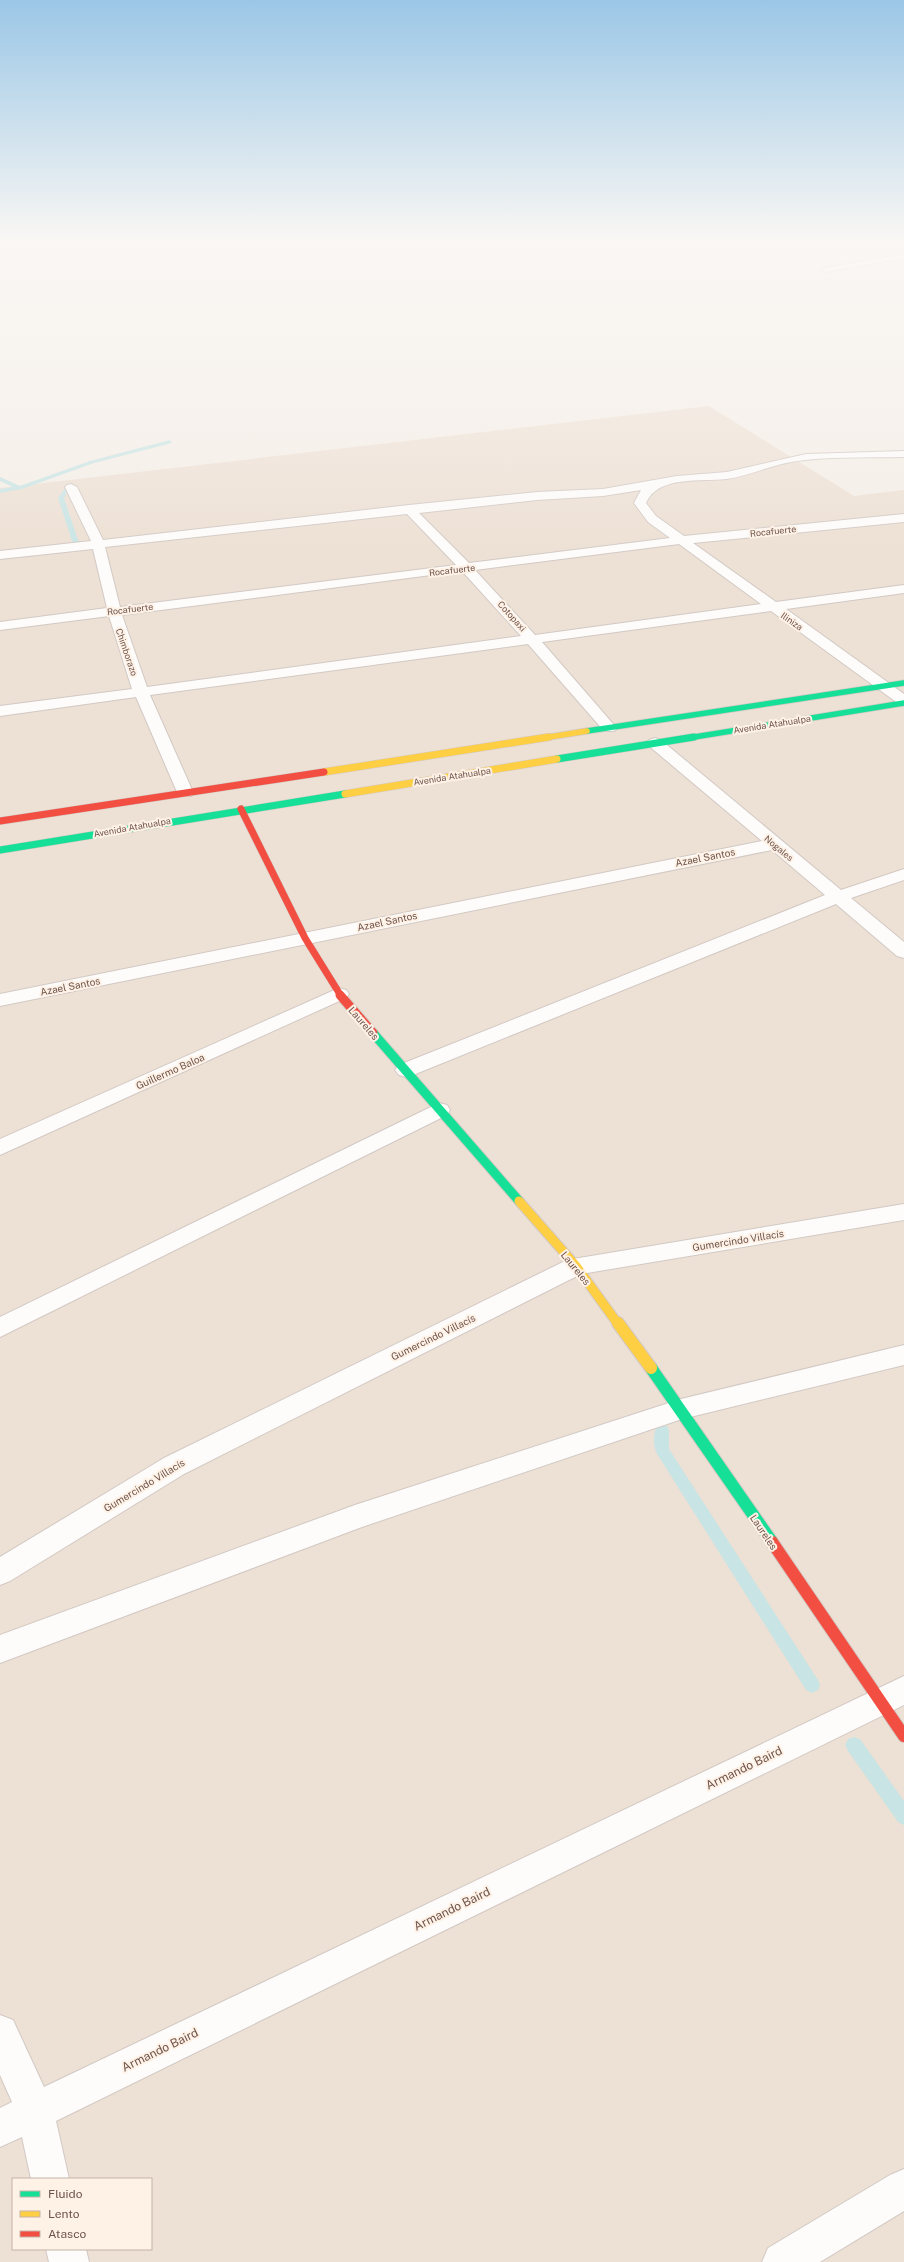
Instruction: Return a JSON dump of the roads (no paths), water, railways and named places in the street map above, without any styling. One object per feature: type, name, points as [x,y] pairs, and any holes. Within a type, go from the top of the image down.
[{"type":"main road","points":[[0,820],[904,683]]},
{"type":"main road","name":"Avenida Atahualpa","points":[[0,850],[241,809],[904,702]]},
{"type":"main road","name":"Laureles","points":[[241,809],[305,938],[339,994],[576,1266],[892,1696],[904,1736]]},
{"type":"street","points":[[0,555],[98,543],[537,496],[588,496],[625,491],[667,481],[735,474],[777,462],[810,457],[904,454]]},
{"type":"street","name":"Iliniza","points":[[667,481],[650,488],[641,498],[640,503],[652,520],[885,686],[904,702]]},
{"type":"street","name":"Chimborazo","points":[[71,487],[98,543],[114,611],[141,692],[185,792]]},
{"type":"street","name":"Cotopaxi","points":[[409,509],[468,568],[532,638],[609,728]]},
{"type":"street","name":"Rocafuerte","points":[[0,626],[681,540],[904,518]]},
{"type":"street","points":[[0,711],[904,589]]},
{"type":"street","name":"Nogales","points":[[655,743],[904,952]]},
{"type":"street","name":"Azael Santos","points":[[0,1000],[774,844]]},
{"type":"street","points":[[406,1070],[837,897],[904,874]]},
{"type":"street","name":"Guillermo Baloa","points":[[0,1148],[339,994]]},
{"type":"street","points":[[0,1328],[440,1110]]},
{"type":"street","name":"Gumercindo Villacís","points":[[0,1572],[174,1466],[576,1266],[904,1212]]},
{"type":"street","points":[[0,1649],[355,1517],[680,1409],[904,1355]]},
{"type":"street","name":"Armando Baird","points":[[0,2128],[892,1696]]},
{"type":"street","points":[[0,2034],[35,2110],[50,2178]]},
{"type":"street","points":[[782,2262],[904,2189]]},
{"type":"street","points":[[66,2250],[68,2262]]},
{"type":"waterway","points":[[20,488],[92,462],[170,442]]},
{"type":"waterway","points":[[0,479],[20,488]]},
{"type":"waterway","points":[[0,491],[20,488]]},
{"type":"waterway","points":[[65,490],[61,498],[75,541],[78,544]]},
{"type":"waterway","points":[[662,1430],[662,1450],[812,1685]]},
{"type":"waterway","points":[[854,1745],[904,1816]]}]
